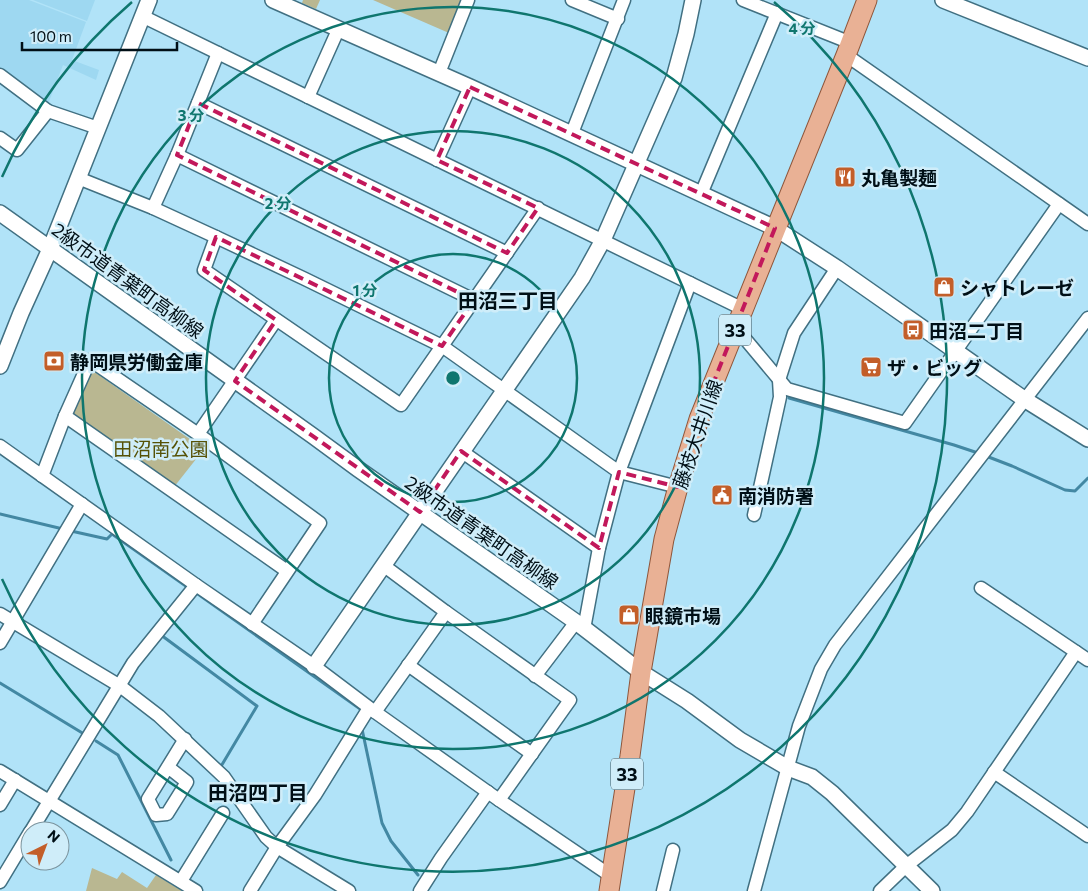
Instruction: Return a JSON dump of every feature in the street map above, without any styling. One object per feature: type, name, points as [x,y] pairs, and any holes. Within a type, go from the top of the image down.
[{"type":"main road","name":"藤枝大井川線","points":[[610,883],[641,672],[664,539],[678,487],[699,419],[849,49],[867,0]]},
{"type":"street","points":[[0,366],[21,313],[50,249],[148,0]]},
{"type":"street","points":[[273,0],[572,133],[775,228],[838,268],[1024,400],[1088,439]]},
{"type":"street","points":[[439,73],[468,0]]},
{"type":"street","points":[[572,0],[618,18]]},
{"type":"street","points":[[572,133],[624,0]]},
{"type":"street","points":[[314,666],[582,278],[603,240],[674,78],[693,0]]},
{"type":"street","points":[[744,0],[777,13],[849,49],[1088,224]]},
{"type":"street","points":[[943,0],[1088,58]]},
{"type":"street","points":[[701,194],[777,13]]},
{"type":"street","points":[[142,16],[743,309]]},
{"type":"street","points":[[308,96],[338,30]]},
{"type":"street","points":[[152,208],[177,154],[218,53]]},
{"type":"street","points":[[0,75],[48,111],[98,128]]},
{"type":"street","points":[[438,160],[470,87]]},
{"type":"street","points":[[198,103],[507,253]]},
{"type":"street","points":[[0,138],[17,150],[48,111]]},
{"type":"street","points":[[177,154],[474,300]]},
{"type":"street","points":[[78,178],[152,208],[216,237],[442,346],[619,472],[678,487]]},
{"type":"street","points":[[736,328],[787,389],[905,423],[1059,204]]},
{"type":"street","points":[[216,237],[204,270],[401,405],[538,208]]},
{"type":"street","name":"2級市道青葉町高柳線","points":[[0,213],[580,626],[641,672],[687,701],[740,740],[788,768],[812,777],[832,793],[932,891]]},
{"type":"street","points":[[754,515],[780,397],[779,380],[794,333],[838,268]]},
{"type":"street","points":[[535,676],[580,626],[619,472],[690,283]]},
{"type":"street","points":[[754,891],[799,726],[821,669],[835,645],[1088,318]]},
{"type":"street","points":[[198,434],[276,320]]},
{"type":"street","points":[[42,476],[65,416],[90,360],[198,434],[320,523],[252,624]]},
{"type":"street","points":[[65,416],[287,572]]},
{"type":"street","points":[[0,446],[82,504],[193,589],[252,624],[314,666],[370,711],[493,796],[610,883]]},
{"type":"street","points":[[461,451],[599,548]]},
{"type":"street","points":[[0,643],[82,504]]},
{"type":"street","points":[[384,566],[570,700],[532,754],[493,796],[441,858],[422,890]]},
{"type":"street","points":[[981,588],[1088,660]]},
{"type":"street","points":[[37,821],[133,663],[193,589]]},
{"type":"street","points":[[250,891],[277,846],[315,795],[370,711],[408,665],[446,612]]},
{"type":"street","points":[[0,614],[120,686],[159,716],[224,777],[266,837],[277,846],[349,891]]},
{"type":"street","points":[[880,891],[906,866],[952,830],[1076,652]]},
{"type":"street","points":[[408,665],[532,754]]},
{"type":"street","points":[[168,767],[185,739]]},
{"type":"street","points":[[0,771],[196,891]]},
{"type":"street","points":[[994,772],[1088,836]]},
{"type":"street","points":[[0,805],[15,780]]},
{"type":"street","points":[[180,881],[224,813]]},
{"type":"street","points":[[0,882],[20,849]]},
{"type":"street","points":[[663,891],[673,850]]},
{"type":"highlighted area","points":[[470,87],[775,228],[699,419],[678,487],[619,472],[599,548],[461,451],[420,512],[235,381],[276,320],[204,270],[216,237],[442,346],[474,300],[177,155],[198,103],[507,253],[538,208],[437,160]]},
{"type":"shaded area","points":[[0,0],[29,0],[86,22],[72,60],[99,70],[96,80],[63,65],[48,104],[0,69]]},
{"type":"shaded area","points":[[33,0],[95,0],[87,21]]},
{"type":"green space","points":[[303,0],[320,0],[316,9],[302,3]]},
{"type":"green space","points":[[373,0],[462,0],[449,33]]},
{"type":"green space","name":"田沼南公園","points":[[93,371],[204,449],[174,487],[72,413],[87,372]]},
{"type":"green space","points":[[92,868],[117,879],[122,872],[147,888],[156,875],[182,891],[86,891]]},
{"type":"waterway","points":[[789,398],[978,453]]},
{"type":"waterway","points":[[986,456],[1065,490],[1075,491],[1088,478]]},
{"type":"waterway","points":[[0,514],[63,529]]},
{"type":"waterway","points":[[71,531],[107,539],[112,534],[190,589]]},
{"type":"waterway","points":[[195,592],[363,711]]},
{"type":"waterway","points":[[161,635],[257,706],[220,768]]},
{"type":"waterway","points":[[0,683],[84,734]]},
{"type":"waterway","points":[[362,728],[382,823],[391,841],[418,875]]},
{"type":"waterway","points":[[96,741],[118,755],[171,860]]},
{"type":"place","name":"丸亀製麺","points":[[845,177]]},
{"type":"place","name":"シャトレーゼ","points":[[944,287]]},
{"type":"place","name":"田沼二丁目","points":[[913,330]]},
{"type":"place","name":"静岡県労働金庫","points":[[54,361]]},
{"type":"place","name":"ザ・ビッグ","points":[[871,367]]},
{"type":"place","name":"南消防署","points":[[722,495]]},
{"type":"place","name":"眼鏡市場","points":[[629,615]]},
{"type":"district","name":"田沼三丁目","points":[[508,300]]},
{"type":"district","name":"田沼四丁目","points":[[258,792]]}]
